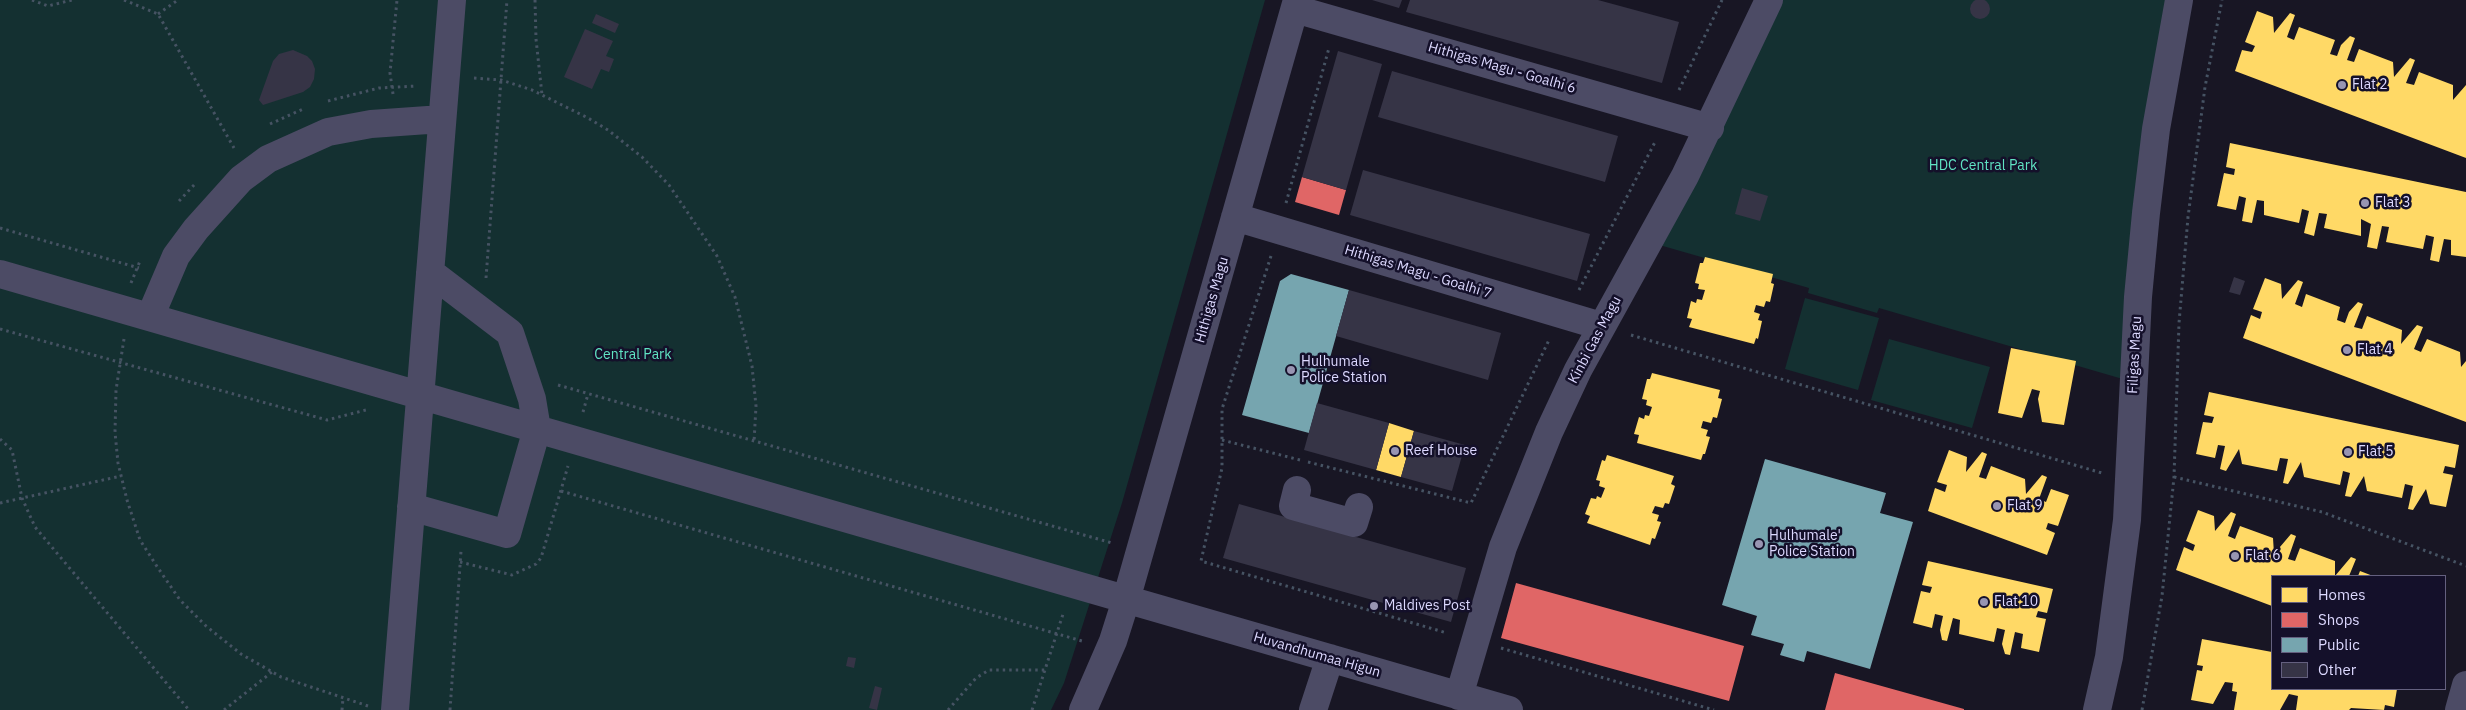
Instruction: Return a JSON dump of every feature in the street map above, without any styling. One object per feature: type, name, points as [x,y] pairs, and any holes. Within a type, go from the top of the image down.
[{"type":"street","points":[[384,709],[412,507],[452,0]]},
{"type":"street","name":"Kinbi Gas Magu","points":[[1459,696],[1477,641],[1503,548],[1522,494],[1549,432],[1602,326],[1710,128],[1769,0]]},
{"type":"street","name":"Filigas Magu","points":[[2097,710],[2109,656],[2119,588],[2130,481],[2138,297],[2146,212],[2156,129],[2179,0]]},
{"type":"street","name":"Hithigas Magu - Goalhi 6","points":[[1296,5],[1710,128]]},
{"type":"street","name":"Hithigas Magu","points":[[1083,710],[1109,649],[1126,600],[1296,5]]},
{"type":"street","points":[[139,314],[168,277],[176,256],[216,205],[241,179],[268,160],[328,132],[391,122],[442,119]]},
{"type":"street","name":"Hithigas Magu - Goalhi 7","points":[[1235,217],[1602,326]]},
{"type":"street","points":[[412,507],[507,534],[537,429],[532,399],[510,333],[430,272]]},
{"type":"street","name":"Huvandhumaa Higun","points":[[0,274],[1509,710]]},
{"type":"street","points":[[1297,490],[1293,506],[1354,523],[1359,507]]},
{"type":"street","points":[[1313,710],[1330,658]]},
{"type":"street","points":[[2459,710],[2466,685]]},
{"type":"path","points":[[32,0],[42,5],[72,0]]},
{"type":"path","points":[[124,0],[158,14],[234,148]]},
{"type":"path","points":[[158,14],[178,0]]},
{"type":"path","points":[[391,122],[394,88],[390,73],[397,0]]},
{"type":"path","points":[[483,312],[507,0]]},
{"type":"path","points":[[536,0],[536,39],[542,95]]},
{"type":"path","points":[[1680,90],[1722,0]]},
{"type":"path","points":[[2142,710],[2162,596],[2174,476],[2179,323],[2188,217],[2205,87],[2222,0]]},
{"type":"path","points":[[1295,207],[1286,204],[1330,45]]},
{"type":"path","points":[[446,76],[501,80],[542,95],[608,130],[642,157],[669,185],[717,256],[735,296],[752,366],[756,406],[754,442]]},
{"type":"path","points":[[1578,292],[1658,136]]},
{"type":"path","points":[[0,228],[168,277]]},
{"type":"path","points":[[1278,230],[1222,410],[1222,468],[1201,561],[1714,710]]},
{"type":"path","points":[[139,314],[120,362],[115,432],[121,476],[140,540],[180,600],[213,632],[241,654],[281,677],[343,698],[384,709]]},
{"type":"path","points":[[1602,326],[2130,481]]},
{"type":"path","points":[[0,329],[327,420],[374,408]]},
{"type":"path","points":[[1222,440],[1471,503],[1550,337]]},
{"type":"path","points":[[524,375],[1140,551]]},
{"type":"path","points":[[0,439],[12,450],[22,498],[34,527],[189,710]]},
{"type":"path","points":[[0,503],[121,476]]},
{"type":"path","points":[[2174,476],[2322,512],[2466,566]]},
{"type":"path","points":[[561,490],[1109,649]]},
{"type":"path","points":[[450,710],[463,521]]},
{"type":"path","points":[[1032,710],[1072,584]]},
{"type":"path","points":[[948,710],[976,678],[989,670],[1045,670]]},
{"type":"path","points":[[224,710],[272,672]]},
{"type":"path","points":[[342,710],[343,698]]},
{"type":"green space","name":"Central Park","points":[[0,0],[1265,0],[1122,503],[1064,683],[1051,710],[0,710]]},
{"type":"green space","name":"HDC Central Park","points":[[1769,0],[2179,0],[2133,382],[1879,308],[1877,313],[1808,293],[1809,288],[1649,242]]},
{"type":"green space","points":[[1805,298],[1879,318],[1858,390],[1785,369]]},
{"type":"green space","points":[[1889,339],[1990,367],[1972,428],[1871,400]]},
{"type":"building: Homes","name":"Flat 2","points":[[2257,11],[2273,17],[2274,33],[2290,13],[2295,15],[2287,37],[2294,40],[2299,27],[2335,40],[2330,54],[2337,56],[2341,45],[2350,36],[2355,38],[2347,60],[2354,62],[2359,49],[2393,62],[2394,77],[2410,58],[2415,60],[2406,83],[2414,85],[2419,72],[2453,85],[2453,100],[2466,85],[2466,158],[2235,71],[2242,50],[2252,52],[2255,46],[2245,42]]},
{"type":"building: Homes","name":"Flat 3","points":[[2230,143],[2466,192],[2466,257],[2451,255],[2451,240],[2444,239],[2439,262],[2430,260],[2434,237],[2426,235],[2423,249],[2386,242],[2389,227],[2382,226],[2377,249],[2367,247],[2371,224],[2361,219],[2361,236],[2324,228],[2327,214],[2319,213],[2314,236],[2304,233],[2309,211],[2302,209],[2299,223],[2264,215],[2264,201],[2257,200],[2252,223],[2242,221],[2246,198],[2239,196],[2236,210],[2217,206],[2224,173],[2234,175],[2235,169],[2226,167]]},
{"type":"building: Homes","points":[[1705,257],[1773,274],[1771,283],[1774,284],[1770,302],[1766,301],[1764,307],[1756,305],[1754,312],[1760,314],[1758,320],[1762,321],[1758,339],[1756,338],[1754,344],[1689,327],[1692,319],[1687,318],[1691,301],[1696,303],[1697,299],[1702,300],[1705,290],[1698,289],[1699,284],[1695,283],[1700,263],[1703,263]]},
{"type":"building: Homes","name":"Flat 4","points":[[2265,278],[2281,284],[2282,299],[2298,280],[2303,282],[2295,304],[2302,307],[2306,294],[2340,307],[2337,320],[2345,323],[2349,312],[2358,302],[2363,304],[2354,327],[2362,329],[2367,316],[2402,330],[2401,344],[2417,325],[2423,327],[2414,349],[2421,352],[2427,339],[2460,352],[2461,367],[2466,361],[2466,422],[2243,338],[2251,315],[2260,319],[2262,312],[2253,309]]},
{"type":"building: Homes","points":[[2011,348],[2076,361],[2064,425],[2042,422],[2038,399],[2040,391],[2032,389],[2022,418],[1998,413]]},
{"type":"building: Homes","points":[[1652,373],[1720,390],[1718,398],[1722,399],[1717,418],[1713,417],[1711,423],[1703,421],[1701,428],[1708,430],[1706,436],[1710,437],[1705,454],[1703,454],[1701,460],[1637,443],[1639,435],[1634,434],[1639,417],[1644,419],[1645,415],[1649,416],[1652,407],[1646,405],[1647,400],[1642,399],[1647,379],[1650,379]]},
{"type":"building: Homes","name":"Flat 5","points":[[2209,392],[2459,445],[2455,468],[2445,466],[2443,473],[2453,475],[2446,507],[2430,504],[2426,489],[2413,510],[2408,509],[2413,486],[2405,484],[2402,498],[2367,491],[2364,476],[2351,497],[2345,496],[2350,473],[2343,471],[2340,485],[2304,477],[2301,462],[2288,484],[2283,483],[2288,459],[2280,458],[2277,471],[2242,464],[2239,449],[2226,471],[2220,469],[2225,446],[2218,445],[2215,458],[2196,454],[2203,422],[2212,423],[2214,417],[2204,415]]},
{"type":"building: Homes","points":[[1389,423],[1414,431],[1401,477],[1376,470]]},
{"type":"building: Homes","name":"Flat 9","points":[[1949,450],[1967,457],[1966,472],[1982,452],[1987,454],[1979,477],[1986,479],[1991,466],[2025,479],[2026,494],[2042,475],[2047,477],[2039,499],[2046,502],[2051,489],[2069,495],[2058,526],[2048,523],[2046,529],[2055,533],[2047,555],[1928,511],[1935,488],[1945,492],[1947,485],[1937,482]]},
{"type":"building: Homes","points":[[1607,455],[1674,476],[1671,484],[1675,486],[1669,504],[1665,503],[1663,508],[1655,506],[1652,513],[1659,515],[1657,521],[1661,522],[1655,539],[1652,538],[1650,545],[1587,523],[1590,516],[1585,514],[1591,498],[1596,499],[1597,496],[1601,498],[1605,488],[1599,486],[1600,481],[1596,480],[1602,460],[1605,461]]},
{"type":"building: Homes","name":"Flat 6","points":[[2198,510],[2214,516],[2215,531],[2231,512],[2236,514],[2228,536],[2235,539],[2240,526],[2273,538],[2274,554],[2291,534],[2296,536],[2288,559],[2295,561],[2300,548],[2335,561],[2335,575],[2271,575],[2271,606],[2176,570],[2184,547],[2193,551],[2195,545],[2186,541]]},
{"type":"building: Homes","points":[[2351,557],[2356,559],[2349,575],[2336,575]]},
{"type":"building: Homes","name":"Flat 10","points":[[1928,561],[2053,589],[2047,613],[2038,611],[2036,617],[2046,619],[2039,652],[2021,648],[2023,634],[2015,632],[2010,655],[2005,654],[2002,644],[2005,630],[1997,628],[1994,642],[1959,634],[1960,620],[1953,618],[1947,641],[1942,640],[1940,630],[1943,616],[1935,614],[1932,628],[1913,623],[1921,591],[1930,593],[1932,587],[1922,585]]},
{"type":"building: Homes","points":[[2360,571],[2370,575],[2358,575]]},
{"type":"building: Homes","points":[[2202,639],[2271,652],[2271,690],[2397,690],[2394,707],[2385,705],[2384,710],[2351,708],[2349,710],[2296,710],[2298,696],[2289,694],[2280,710],[2234,710],[2237,692],[2232,691],[2233,683],[2225,682],[2213,704],[2191,700],[2197,670],[2202,671],[2203,666],[2197,665]]},
{"type":"building: Shops","points":[[1302,177],[1346,190],[1339,215],[1295,202]]},
{"type":"building: Shops","points":[[1516,583],[1744,646],[1729,701],[1501,638]]},
{"type":"building: Shops","points":[[1835,673],[1964,709],[1964,710],[1825,710]]},
{"type":"building: Public","name":"Hulhumale Police Station","points":[[1291,274],[1349,290],[1309,433],[1242,415],[1280,281]]},
{"type":"building: Public","points":[[1765,459],[1886,493],[1880,513],[1913,522],[1870,669],[1807,651],[1804,662],[1780,655],[1784,644],[1751,635],[1757,616],[1722,605]]},
{"type":"building: Other","points":[[1980,-1],[1987,2],[1990,9],[1987,16],[1980,19],[1973,16],[1970,9],[1973,2]]},
{"type":"building: Other","points":[[1372,0],[1402,0],[1399,8]]},
{"type":"building: Other","points":[[1410,0],[1598,0],[1679,22],[1662,83],[1406,12]]},
{"type":"building: Other","points":[[596,14],[619,24],[615,33],[592,23]]},
{"type":"building: Other","points":[[585,29],[613,41],[606,56],[614,59],[609,72],[601,69],[592,89],[564,77]]},
{"type":"building: Other","points":[[293,50],[307,56],[312,61],[315,69],[314,79],[310,87],[303,92],[263,105],[259,100],[273,61],[279,54]]},
{"type":"building: Other","points":[[1338,51],[1382,64],[1346,190],[1302,177]]},
{"type":"building: Other","points":[[1392,71],[1618,136],[1605,182],[1378,117]]},
{"type":"building: Other","points":[[1363,170],[1590,234],[1577,281],[1350,215]]},
{"type":"building: Other","points":[[1742,188],[1768,196],[1760,221],[1735,214]]},
{"type":"building: Other","points":[[2234,277],[2245,281],[2240,295],[2229,292]]},
{"type":"building: Other","points":[[1349,290],[1501,333],[1488,380],[1336,336]]},
{"type":"building: Other","points":[[1317,403],[1389,423],[1376,470],[1304,450]]},
{"type":"building: Other","points":[[1414,431],[1465,445],[1452,491],[1401,477]]},
{"type":"building: Other","points":[[1239,504],[1466,568],[1451,622],[1223,558]]},
{"type":"building: Other","points":[[848,657],[856,658],[854,668],[846,666]]},
{"type":"building: Other","points":[[875,686],[882,688],[877,710],[869,708]]},
{"type":"place","name":"Flat 2","points":[[2342,85]]},
{"type":"place","name":"Flat 3","points":[[2365,203]]},
{"type":"place","name":"Flat 4","points":[[2347,350]]},
{"type":"place","name":"Hulhumale Police Station","points":[[1291,370]]},
{"type":"place","name":"Reef House","points":[[1395,451]]},
{"type":"place","name":"Flat 5","points":[[2348,452]]},
{"type":"place","name":"Flat 9","points":[[1997,506]]},
{"type":"place","name":"Hulhumale' Police Station","points":[[1759,544]]},
{"type":"place","name":"Flat 6","points":[[2235,556]]},
{"type":"place","name":"Flat 10","points":[[1984,602]]},
{"type":"place","name":"Maldives Post","points":[[1374,606]]}]
